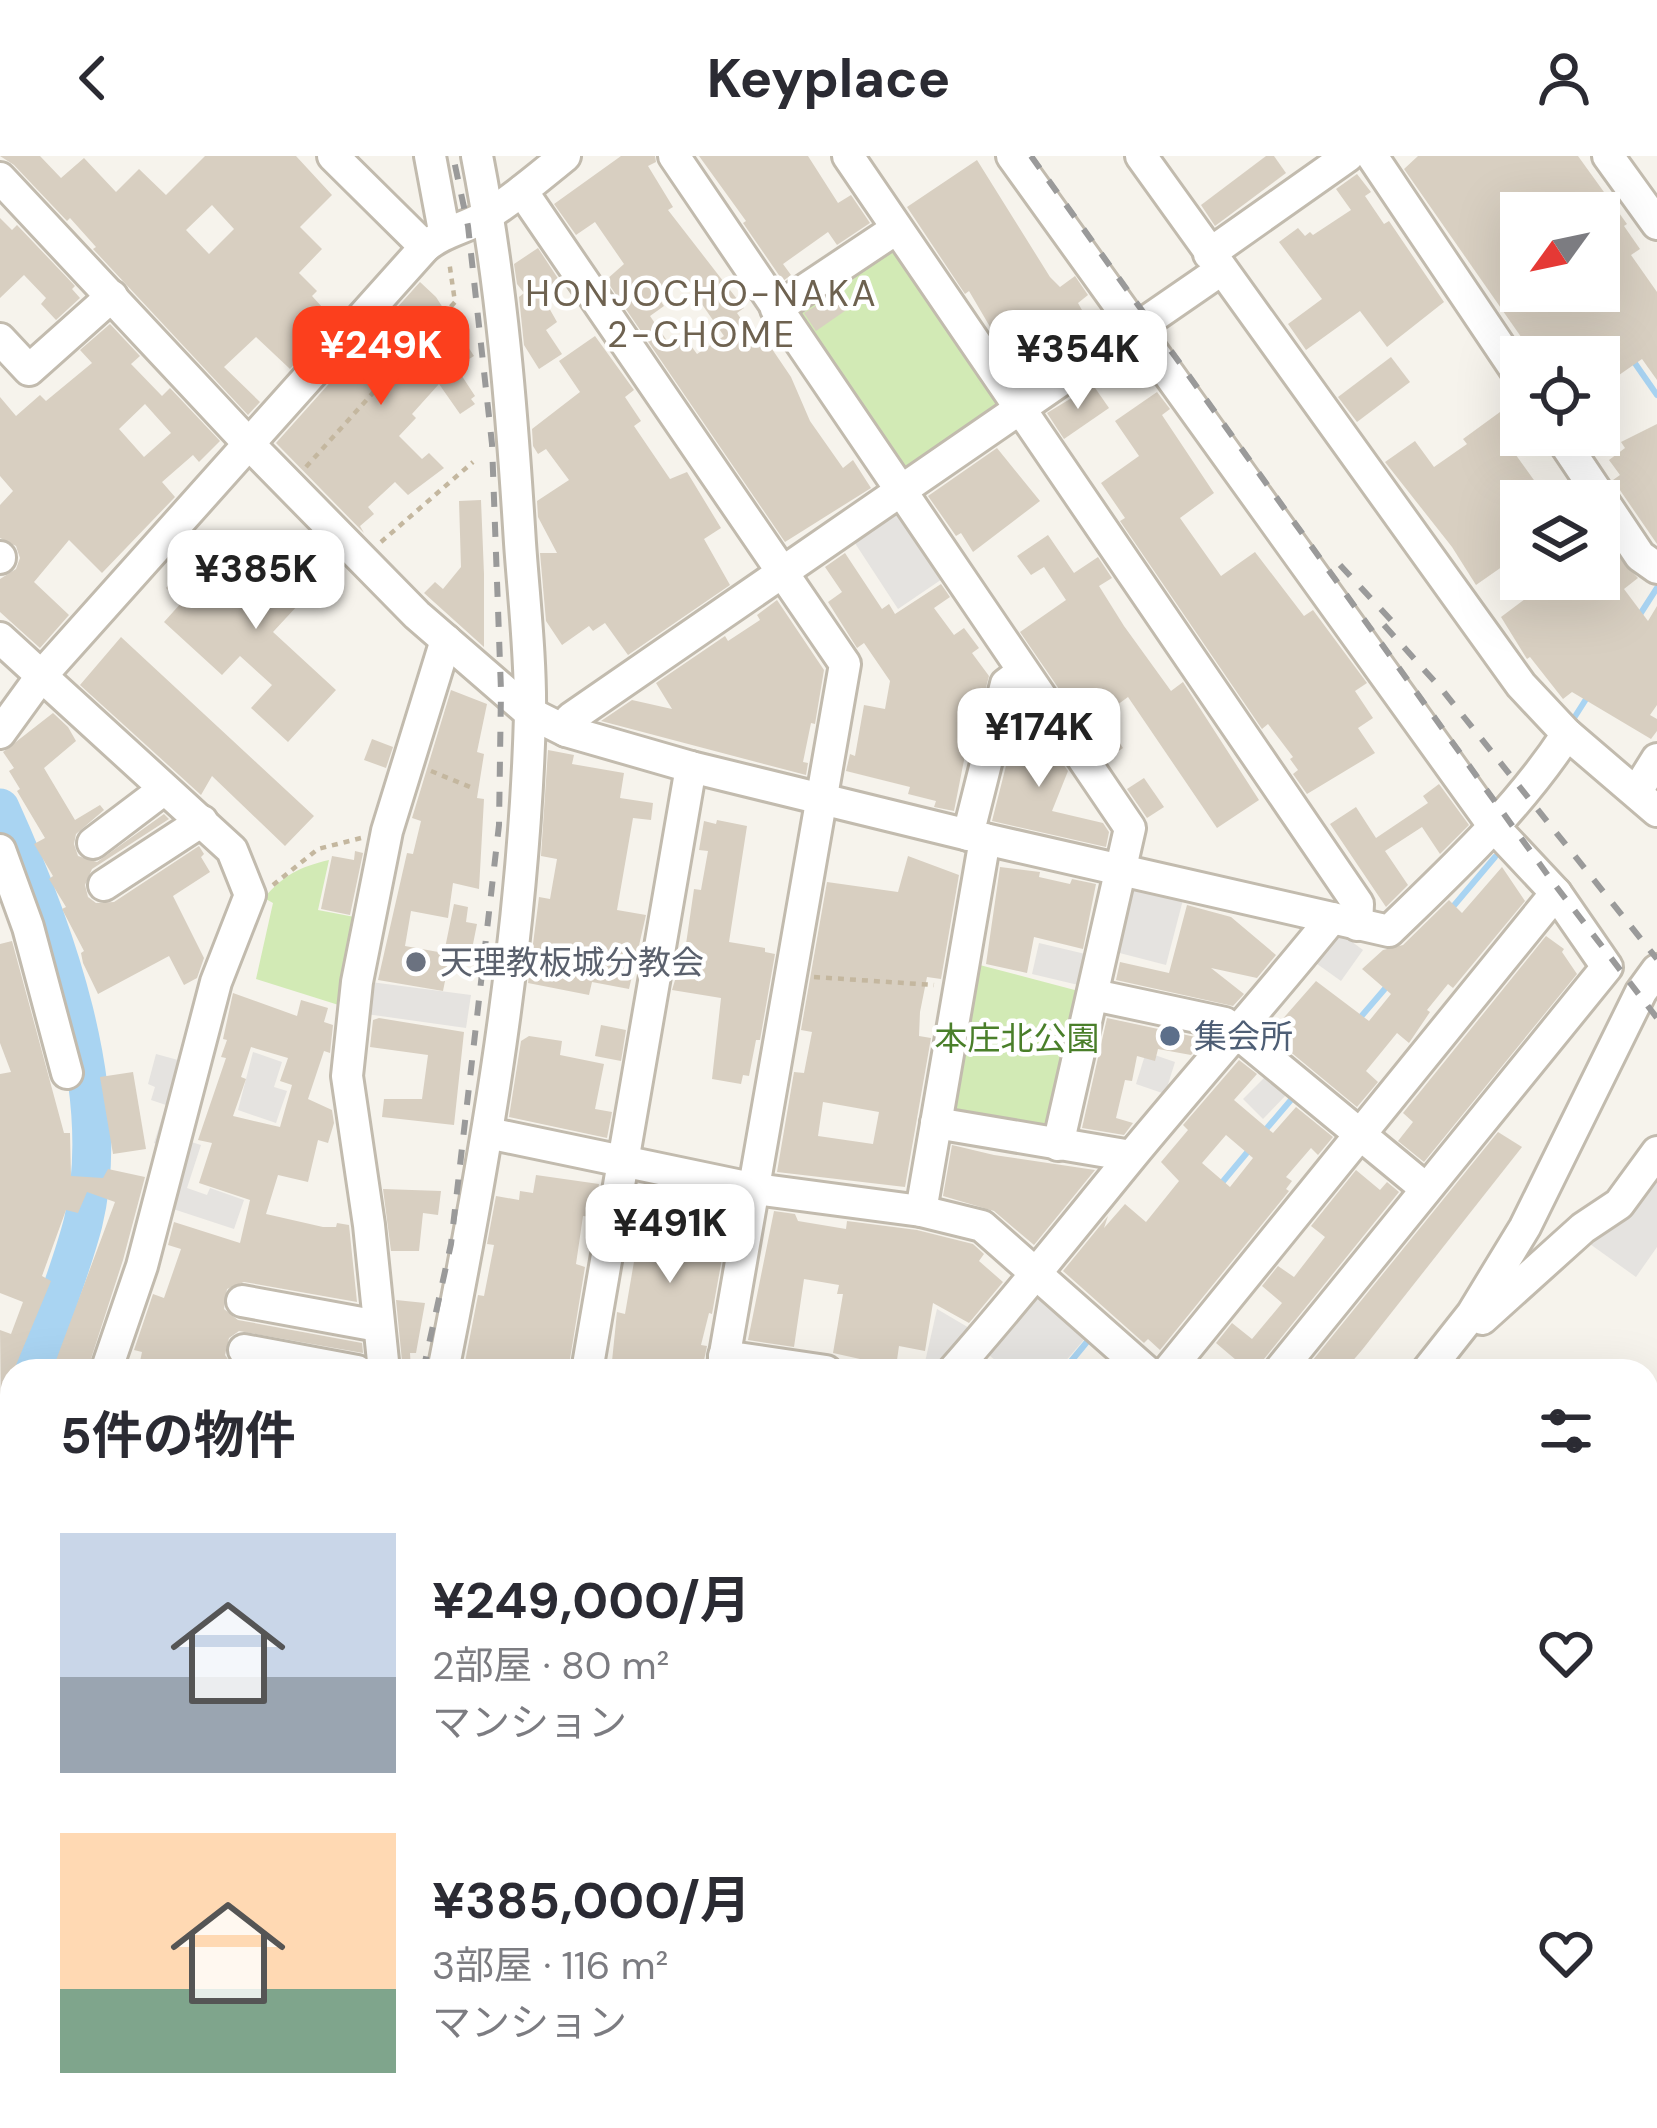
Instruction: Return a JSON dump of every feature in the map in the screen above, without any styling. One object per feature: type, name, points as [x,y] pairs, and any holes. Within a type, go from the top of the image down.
[{"type":"street","points":[[333,156],[435,239]]},
{"type":"street","points":[[430,156],[435,239]]},
{"type":"street","points":[[445,1359],[488,1133],[512,955],[530,713],[514,450],[488,214],[477,156]]},
{"type":"street","points":[[0,733],[42,675],[435,239],[488,214],[565,156]]},
{"type":"street","points":[[674,156],[1130,828],[1058,1144]]},
{"type":"street","points":[[848,156],[1358,904],[1131,1156],[1036,1277],[963,1359]]},
{"type":"street","points":[[1012,156],[1495,829],[1556,893],[1607,967],[1289,1359]]},
{"type":"street","points":[[1142,156],[1521,685],[1567,734],[1647,801],[1657,759]]},
{"type":"street","points":[[566,731],[572,718],[1135,328],[1348,156]]},
{"type":"street","points":[[1372,156],[1500,347]]},
{"type":"street","points":[[1608,156],[1657,224]]},
{"type":"street","points":[[0,178],[248,443],[446,640],[530,713],[566,731],[691,767],[977,837],[1389,931],[1495,829],[1567,734]]},
{"type":"street","points":[[522,191],[845,664],[724,1359]]},
{"type":"street","points":[[776,309],[896,229]]},
{"type":"street","points":[[0,339],[29,370],[112,296]]},
{"type":"street","points":[[1573,456],[1640,556],[1657,568]]},
{"type":"street","points":[[0,638],[232,850],[250,895],[216,982],[142,1266],[110,1359]]},
{"type":"street","points":[[382,1359],[347,1076],[357,982],[387,831],[446,640]]},
{"type":"street","points":[[921,1210],[977,837],[1006,684],[1022,673]]},
{"type":"street","points":[[589,1359],[691,767]]},
{"type":"street","points":[[93,843],[163,790]]},
{"type":"street","points":[[104,885],[202,821]]},
{"type":"street","points":[[0,850],[28,927],[67,1073]]},
{"type":"street","points":[[1178,1359],[1556,893]]},
{"type":"street","points":[[1436,1359],[1472,1313],[1526,1227],[1641,992],[1657,970]]},
{"type":"street","points":[[1094,995],[1225,1023],[1425,1188]]},
{"type":"street","points":[[936,1123],[1131,1156]]},
{"type":"street","points":[[488,1133],[756,1189],[921,1210],[982,1226],[1132,1359]]},
{"type":"street","points":[[1472,1313],[1482,1319],[1583,1228],[1619,1204],[1657,1152]]},
{"type":"street","points":[[242,1301],[378,1326]]},
{"type":"street","points":[[244,1350],[292,1359]]},
{"type":"path","points":[[290,485],[455,302],[435,239]]},
{"type":"path","points":[[362,557],[473,462]]},
{"type":"path","points":[[407,760],[470,787]]},
{"type":"path","points":[[246,908],[318,849],[387,831]]},
{"type":"path","points":[[793,976],[958,987]]},
{"type":"green space","points":[[898,245],[1000,396],[999,408],[909,473],[898,474],[790,311]]},
{"type":"green space","points":[[329,860],[318,910],[365,919],[345,1007],[256,979],[273,903],[264,898],[293,873]]},
{"type":"green space","name":"本庄北公園","points":[[972,963],[1086,993],[1054,1138],[952,1120]]},
{"type":"shaded area","points":[[902,506],[948,575],[898,609],[849,534]]},
{"type":"shaded area","points":[[1134,884],[1184,896],[1166,965],[1108,950],[1124,889]]},
{"type":"shaded area","points":[[1336,930],[1363,950],[1341,981],[1313,961]]},
{"type":"shaded area","points":[[1039,943],[1098,957],[1091,988],[1032,974]]},
{"type":"shaded area","points":[[363,981],[471,995],[466,1028],[359,1013]]},
{"type":"shaded area","points":[[183,1044],[196,1048],[167,1147],[154,1143],[166,1105],[151,1100],[155,1087],[148,1084],[156,1054],[178,1060]]},
{"type":"shaded area","points":[[253,1052],[282,1062],[274,1087],[287,1091],[276,1123],[238,1110]]},
{"type":"shaded area","points":[[1146,1052],[1175,1062],[1165,1094],[1136,1084]]},
{"type":"shaded area","points":[[1269,1073],[1289,1092],[1263,1119],[1243,1099]]},
{"type":"shaded area","points":[[1657,1133],[1657,1247],[1636,1277],[1583,1239]]},
{"type":"shaded area","points":[[188,1141],[201,1145],[187,1188],[207,1195],[210,1188],[244,1200],[234,1229],[167,1207]]},
{"type":"shaded area","points":[[1041,1295],[1088,1335],[1067,1359],[994,1359],[983,1350],[1026,1299]]},
{"type":"shaded area","points":[[937,1309],[976,1332],[953,1359],[926,1359]]},
{"type":"building","points":[[0,156],[40,156],[61,178],[84,158],[116,192],[139,169],[166,195],[205,156],[296,156],[332,195],[300,227],[322,249],[299,273],[317,291],[312,296],[334,320],[290,369],[256,337],[224,367],[260,402],[248,415],[93,249],[96,247],[70,218],[67,221]],"holes":[[[212,205],[234,229],[209,254],[186,230]]]},
{"type":"building","points":[[621,156],[655,156],[656,162],[648,166],[673,207],[668,210],[744,308],[737,313],[763,351],[770,346],[791,377],[810,421],[843,468],[853,460],[871,488],[785,542],[606,280],[624,264],[595,222],[576,235],[554,204]],"holes":[[[683,277],[724,336],[697,354],[686,339],[672,348],[650,316],[664,306],[656,294]]]},
{"type":"building","points":[[699,156],[808,156],[838,203],[851,195],[870,223],[837,245],[828,232],[783,264],[791,275],[783,281]]},
{"type":"building","points":[[1266,156],[1274,156],[1286,173],[1215,226],[1201,205]]},
{"type":"building","points":[[1418,156],[1578,156],[1604,192],[1500,192],[1500,307],[1404,169]]},
{"type":"building","points":[[977,160],[1050,277],[1060,287],[1075,276],[1088,295],[1078,303],[1095,333],[1036,374],[1021,351],[1016,354],[1010,345],[1003,349],[969,291],[965,294],[907,207]]},
{"type":"building","points":[[1357,174],[1371,192],[1365,196],[1384,224],[1389,221],[1444,302],[1387,347],[1360,311],[1306,350],[1288,324],[1322,299],[1279,242],[1298,228],[1305,236],[1313,235],[1351,210],[1336,189]]},
{"type":"building","points":[[1620,214],[1640,249],[1631,255],[1657,292],[1657,380],[1642,359],[1620,374],[1620,336],[1520,336],[1504,312],[1620,312]]},
{"type":"building","points":[[0,218],[12,230],[17,225],[75,286],[72,289],[80,298],[56,320],[41,304],[46,298],[24,275],[0,298]]},
{"type":"building","points":[[538,248],[559,280],[540,292],[557,322],[546,330],[562,354],[539,369],[524,345],[519,297],[524,293],[517,284],[514,264]]},
{"type":"building","points":[[420,282],[436,297],[474,356],[456,367],[475,396],[471,399],[475,404],[460,414],[439,384],[412,414],[416,418],[399,436],[422,459],[429,453],[444,468],[408,495],[395,482],[368,507],[374,514],[360,526],[364,533],[276,443]]},
{"type":"building","points":[[841,291],[852,306],[816,331],[804,313]]},
{"type":"building","points":[[110,324],[140,356],[131,364],[162,396],[170,388],[220,441],[199,462],[193,455],[162,482],[175,497],[102,573],[69,540],[34,582],[69,615],[40,648],[0,612],[0,579],[16,569],[20,558],[16,546],[0,538],[0,505],[13,491],[0,476],[0,397],[16,416],[40,395],[46,401],[92,363],[80,350]],"holes":[[[145,404],[171,433],[144,457],[119,429]]]},
{"type":"building","points":[[595,336],[634,390],[625,397],[641,421],[634,426],[670,479],[687,472],[721,528],[704,539],[730,585],[628,655],[605,623],[593,631],[589,626],[562,645],[546,621],[540,553],[557,553],[538,517],[537,501],[569,480],[546,449],[538,454],[532,429],[580,392],[559,361]]},
{"type":"building","points":[[1391,357],[1410,382],[1357,422],[1338,397]]},
{"type":"building","points":[[1093,385],[1109,408],[1064,439],[1047,413]]},
{"type":"building","points":[[1157,392],[1170,409],[1162,415],[1214,493],[1180,518],[1221,576],[1255,552],[1304,616],[1313,610],[1367,683],[1355,691],[1373,718],[1358,728],[1375,753],[1307,794],[1293,774],[1298,770],[1293,757],[1268,724],[1262,729],[1120,521],[1125,518],[1101,483],[1139,456],[1115,421]]},
{"type":"building","points":[[1500,412],[1500,456],[1517,456],[1534,480],[1500,480],[1500,568],[1476,585],[1385,462],[1415,441],[1434,467],[1467,444],[1463,439]]},
{"type":"building","points":[[1657,424],[1657,544],[1620,490],[1620,480],[1613,480],[1620,475],[1609,460],[1620,456],[1625,448],[1621,442]]},
{"type":"building","points":[[997,448],[1040,501],[973,552],[928,496]]},
{"type":"building","points":[[481,500],[484,647],[424,593],[435,582],[443,589],[461,567],[459,501]]},
{"type":"building","points":[[1048,535],[1074,573],[1098,557],[1112,578],[1099,586],[1124,626],[1171,691],[1183,682],[1259,800],[1217,828],[1128,697],[1102,716],[1123,748],[1107,759],[1020,632],[1066,600],[1044,567],[1031,575],[1017,556]]},
{"type":"building","points":[[309,540],[336,564],[273,632],[336,690],[288,742],[251,708],[272,685],[240,656],[222,675],[164,622],[182,602],[166,588],[194,558],[228,590],[249,567],[268,585]]},
{"type":"building","points":[[845,553],[882,609],[889,604],[895,614],[941,584],[950,597],[934,608],[954,635],[964,628],[979,648],[972,653],[989,676],[972,741],[968,740],[954,811],[908,794],[910,787],[846,771],[850,754],[855,756],[864,705],[885,709],[890,681],[864,643],[857,648],[828,602],[842,592],[825,567]]},
{"type":"building","points":[[1620,558],[1638,578],[1624,589],[1648,621],[1657,606],[1657,705],[1650,715],[1657,719],[1657,731],[1651,739],[1572,692],[1563,699],[1527,659],[1501,617],[1524,600],[1620,600]]},
{"type":"building","points":[[777,600],[824,670],[803,762],[808,763],[806,775],[601,721],[632,700],[672,709],[656,683],[725,636],[728,641],[760,620],[757,615]]},
{"type":"building","points":[[121,637],[314,816],[285,846],[212,776],[201,795],[80,685]]},
{"type":"building","points":[[451,690],[487,704],[477,752],[484,754],[477,798],[484,799],[479,889],[453,883],[448,918],[411,911],[405,946],[444,953],[454,904],[468,907],[466,922],[477,924],[471,954],[460,952],[457,973],[447,971],[443,991],[378,980],[407,853],[413,854],[421,821],[412,818]]},
{"type":"building","points":[[1021,703],[1044,736],[1040,742],[1068,771],[1052,811],[1103,823],[1109,832],[1106,847],[992,821],[1009,754],[1022,729],[1016,725]]},
{"type":"building","points":[[53,713],[76,741],[44,768],[75,820],[100,805],[104,810],[76,834],[78,856],[97,862],[164,814],[169,819],[92,869],[85,885],[88,897],[96,903],[114,902],[199,846],[204,854],[201,857],[210,872],[173,896],[204,958],[197,978],[184,985],[169,956],[98,994],[83,963],[84,951],[62,909],[66,907],[34,844],[45,838],[17,791],[9,771],[14,768],[3,752]]},
{"type":"building","points":[[372,739],[393,747],[386,768],[364,760]]},
{"type":"building","points":[[548,750],[574,755],[572,764],[624,773],[620,798],[653,803],[651,820],[633,818],[617,910],[646,915],[629,989],[592,982],[589,995],[528,983],[539,897],[550,899],[557,859],[541,856]]},
{"type":"building","points":[[1144,778],[1164,807],[1147,818],[1127,789]]},
{"type":"building","points":[[1439,784],[1469,825],[1440,854],[1422,827],[1385,851],[1408,885],[1386,907],[1330,824],[1356,807],[1376,838],[1428,803],[1423,796]]},
{"type":"building","points":[[717,820],[747,826],[729,942],[775,954],[760,1040],[756,1040],[749,1076],[743,1075],[741,1084],[712,1079],[721,998],[672,990],[686,944],[694,889],[701,890],[708,851],[699,850],[704,821],[716,824]]},
{"type":"building","points":[[355,851],[363,853],[350,915],[321,909],[332,856],[354,860]]},
{"type":"building","points":[[908,856],[959,875],[941,979],[927,977],[920,1012],[919,1036],[931,1038],[905,1187],[777,1172],[794,1072],[804,1073],[812,1032],[801,1030],[827,882],[898,892]],"holes":[[[823,1102],[879,1112],[873,1144],[818,1136]]]},
{"type":"building","points":[[1000,867],[1040,872],[1039,877],[1070,884],[1072,879],[1096,884],[1083,949],[1034,937],[1027,973],[986,964]]},
{"type":"building","points":[[1502,867],[1525,901],[1453,988],[1448,984],[1409,1043],[1397,1033],[1366,1071],[1378,1082],[1357,1107],[1264,1030],[1274,1018],[1280,1022],[1316,981],[1369,1021],[1391,994],[1362,969],[1383,950],[1403,945],[1449,900],[1462,913]]},
{"type":"building","points":[[1187,905],[1231,917],[1276,955],[1257,978],[1211,968],[1244,994],[1233,1006],[1116,980],[1120,962],[1169,973]]},
{"type":"building","points":[[1546,936],[1564,949],[1577,974],[1424,1162],[1398,1141],[1413,1122],[1403,1113]]},
{"type":"building","points":[[12,941],[64,1133],[70,1133],[71,1176],[103,1178],[108,1169],[145,1177],[91,1359],[56,1359],[115,1202],[87,1192],[78,1213],[66,1210],[42,1276],[51,1281],[18,1359],[0,1359],[0,1330],[11,1334],[23,1302],[0,1293],[0,1074],[11,1072],[0,1043],[0,944]]},
{"type":"building","points":[[233,993],[297,1016],[301,1000],[328,1008],[324,1022],[333,1025],[330,1053],[324,1051],[308,1099],[332,1110],[328,1143],[318,1140],[308,1182],[278,1175],[266,1214],[323,1227],[349,1225],[357,1302],[244,1282],[227,1289],[224,1309],[238,1320],[362,1343],[363,1353],[239,1331],[229,1338],[228,1359],[141,1359],[142,1352],[134,1350],[153,1294],[164,1298],[181,1249],[168,1245],[174,1222],[240,1243],[250,1200],[199,1183],[212,1143],[198,1140],[226,1058],[221,1057],[227,1040],[223,1039]],"holes":[[[251,1047],[288,1058],[280,1081],[292,1085],[280,1127],[233,1116]]]},
{"type":"building","points":[[1107,1018],[1205,1039],[1191,1055],[1158,1049],[1155,1061],[1137,1056],[1132,1081],[1125,1080],[1116,1118],[1133,1123],[1124,1135],[1082,1128]]},
{"type":"building","points":[[373,1020],[464,1032],[454,1125],[382,1117],[384,1099],[422,1099],[428,1055],[370,1047]]},
{"type":"building","points":[[601,1025],[626,1030],[621,1061],[595,1056]]},
{"type":"building","points":[[529,1036],[562,1041],[560,1055],[604,1064],[595,1109],[612,1112],[607,1138],[509,1117],[521,1041]]},
{"type":"building","points":[[1239,1060],[1257,1074],[1234,1100],[1273,1133],[1296,1107],[1333,1137],[1318,1155],[1311,1148],[1286,1177],[1292,1181],[1289,1191],[1160,1350],[1148,1339],[1144,1343],[1063,1271],[1108,1216],[1104,1228],[1125,1204],[1146,1222],[1179,1181],[1161,1162],[1188,1130],[1183,1125]],"holes":[[[1226,1135],[1253,1158],[1230,1187],[1202,1163]]]},
{"type":"building","points":[[133,1072],[146,1149],[113,1154],[100,1077]]},
{"type":"building","points":[[1498,1132],[1522,1147],[1354,1359],[1314,1359]]},
{"type":"building","points":[[952,1145],[1095,1170],[1034,1245],[994,1211],[943,1196]]},
{"type":"building","points":[[1356,1170],[1380,1190],[1387,1182],[1399,1192],[1264,1359],[1235,1359],[1216,1343],[1232,1323],[1252,1339],[1282,1303],[1262,1286],[1278,1266],[1294,1277],[1325,1237],[1311,1226]]},
{"type":"building","points":[[536,1175],[599,1184],[594,1217],[583,1216],[576,1264],[585,1267],[570,1359],[466,1359],[494,1245],[487,1244],[496,1196],[519,1200],[520,1191],[533,1193]]},
{"type":"building","points":[[383,1189],[441,1191],[438,1215],[423,1213],[419,1251],[391,1251]]},
{"type":"building","points":[[637,1194],[730,1214],[712,1314],[701,1345],[707,1346],[704,1359],[612,1359],[617,1312],[625,1314],[636,1250],[639,1228],[632,1227]]},
{"type":"building","points":[[774,1211],[795,1214],[798,1221],[846,1229],[847,1221],[917,1230],[973,1244],[984,1254],[979,1261],[1003,1282],[969,1323],[933,1303],[925,1351],[899,1346],[897,1359],[833,1353],[843,1294],[837,1294],[839,1285],[804,1279],[794,1347],[748,1340]]},
{"type":"building","points":[[396,1300],[425,1303],[416,1353],[402,1359]]},
{"type":"waterway","points":[[1632,359],[1657,395]]},
{"type":"waterway","points":[[1637,619],[1657,588]]},
{"type":"waterway","points":[[1574,718],[1588,696]]},
{"type":"waterway","points":[[0,808],[40,905],[74,1011],[91,1120],[91,1172],[83,1223],[38,1359]]},
{"type":"waterway","points":[[1451,909],[1495,857]]},
{"type":"waterway","points":[[1359,1019],[1389,984]]},
{"type":"waterway","points":[[1262,1134],[1296,1094]]},
{"type":"waterway","points":[[1220,1185],[1250,1149]]},
{"type":"waterway","points":[[1073,1359],[1091,1337]]},
{"type":"railway","points":[[426,1359],[451,1244],[499,825],[501,691],[492,444],[468,226],[453,156]]},
{"type":"railway","points":[[1031,156],[1552,881],[1657,1018]]},
{"type":"railway","points":[[1340,565],[1401,631]]},
{"type":"railway","points":[[1384,625],[1444,692],[1657,959]]},
{"type":"place","name":"天理教板城分教会","points":[[416,962]]},
{"type":"place","name":"集会所","points":[[1170,1036]]},
{"type":"district","name":"HONJOCHO-NAKA 2-CHOME","points":[[702,314]]}]
